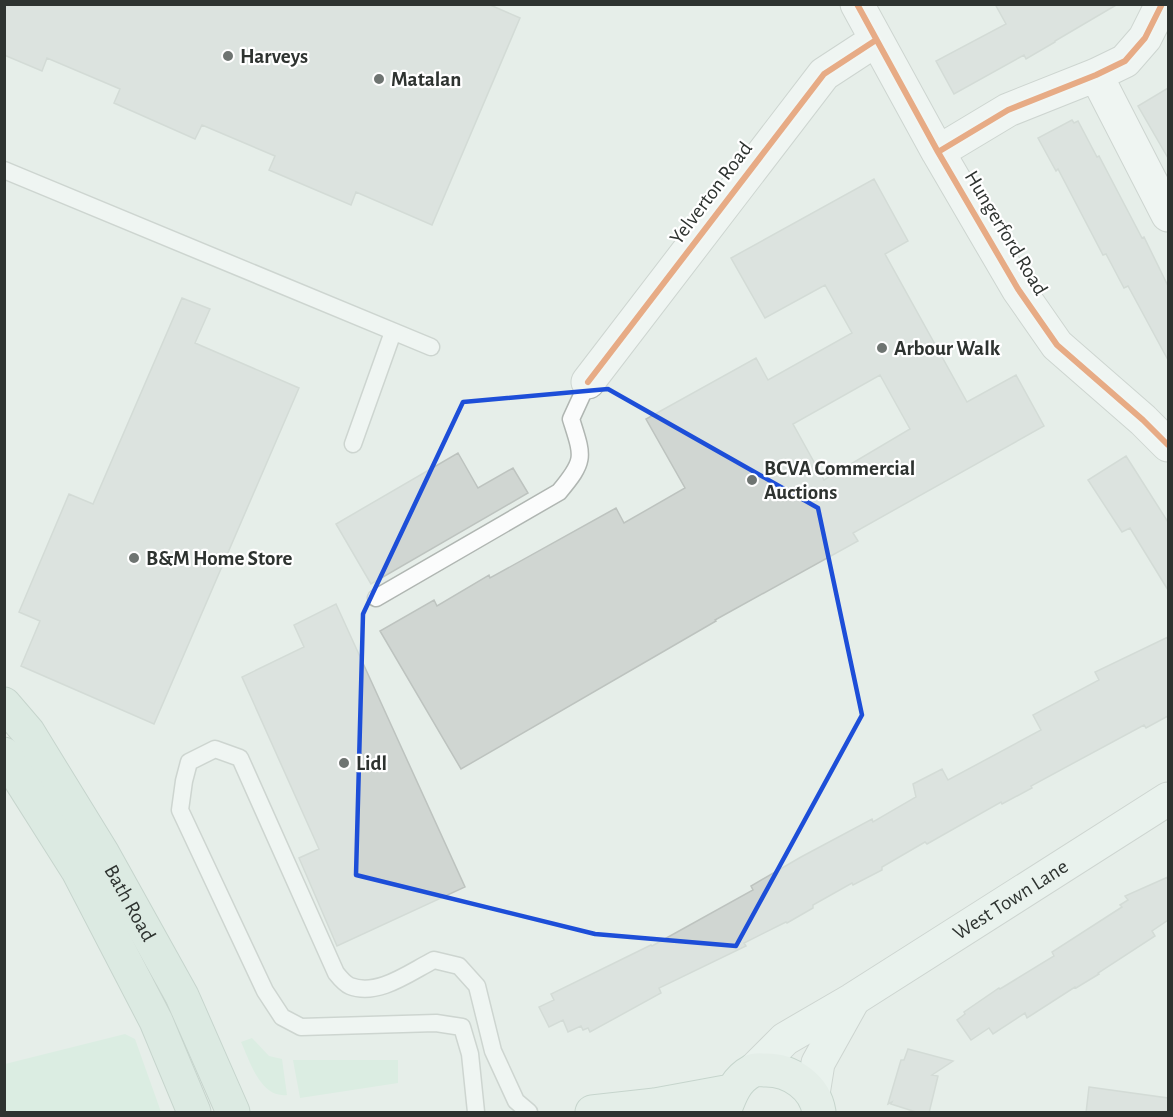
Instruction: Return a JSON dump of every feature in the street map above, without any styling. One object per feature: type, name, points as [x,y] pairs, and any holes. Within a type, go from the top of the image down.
[{"type":"highway","name":"Bath Road","points":[[4,704],[28,732],[109,864],[182,996],[232,1113]]},
{"type":"highway","name":"Bath Road","points":[[4,754],[84,881],[156,1021],[194,1113]]},
{"type":"main road","name":"West Town Lane","points":[[736,1091],[785,1039],[852,1000],[1168,799]]},
{"type":"main road","name":"West Town Lane","points":[[816,1103],[818,1063],[852,1000]]},
{"type":"main road","points":[[592,1113],[736,1091],[777,1070],[789,1073],[816,1103]]},
{"type":"street","name":"Hungerford Road","points":[[857,4],[938,152],[1018,289],[1057,345],[1143,420],[1168,445]]},
{"type":"street","points":[[938,152],[1008,110],[1125,61],[1145,38],[1162,4]]},
{"type":"street","name":"Yelverton Road","points":[[588,382],[824,74],[876,40]]},
{"type":"street","points":[[1096,75],[1168,215]]},
{"type":"lane","points":[[4,170],[431,347]]},
{"type":"lane","points":[[353,444],[393,332]]},
{"type":"lane","points":[[376,598],[559,492],[576,472],[581,451],[572,419],[588,382]]},
{"type":"lane","points":[[476,1113],[470,1054],[462,1027],[436,1023],[301,1027],[282,1017],[266,992],[180,810],[183,781],[189,762],[215,749],[240,758],[336,973],[348,986],[368,990],[387,984],[434,960],[459,966],[477,986],[493,1050],[516,1101],[529,1113]]},
{"type":"highlighted area","points":[[608,389],[818,508],[862,715],[736,946],[595,934],[356,875],[363,614],[463,402]]},
{"type":"green space","points":[[125,1034],[135,1039],[161,1112],[5,1112],[5,1064]]},
{"type":"green space","points":[[252,1038],[269,1056],[282,1059],[287,1095],[270,1091],[257,1077],[241,1042]]},
{"type":"green space","points":[[293,1060],[398,1060],[398,1083],[300,1098]]},
{"type":"building","name":"Matalan","points":[[4,4],[488,4],[520,18],[432,225],[356,192],[351,205],[269,170],[275,156],[202,125],[195,139],[114,103],[120,89],[47,58],[42,71],[4,55]]},
{"type":"building","points":[[995,4],[1118,4],[1026,59],[1024,55],[954,94],[936,61],[1006,24]]},
{"type":"building","points":[[1168,88],[1168,158],[1138,106]]},
{"type":"building","points":[[1072,120],[1074,123],[1078,121],[1097,157],[1099,156],[1168,286],[1168,360],[1128,286],[1124,288],[1106,254],[1103,255],[1058,169],[1056,171],[1038,138]]},
{"type":"building","points":[[874,179],[908,241],[885,254],[967,402],[1016,375],[1044,426],[853,533],[858,541],[715,620],[461,769],[380,631],[434,600],[437,606],[489,575],[490,578],[616,508],[624,523],[685,488],[646,419],[756,358],[768,380],[852,333],[825,285],[765,318],[731,258]],"holes":[[[880,375],[910,429],[824,480],[793,424]]]},
{"type":"building","name":"B&M Home Store","points":[[182,298],[210,309],[195,343],[299,388],[154,724],[21,666],[40,621],[19,612],[69,494],[93,504]]},
{"type":"building","points":[[458,453],[478,488],[513,468],[528,493],[371,584],[336,524]]},
{"type":"building","points":[[1126,456],[1168,522],[1168,590],[1130,528],[1122,532],[1088,480]]},
{"type":"building","name":"Lidl","points":[[336,604],[465,887],[337,946],[299,858],[319,849],[242,677],[304,647],[294,625]]},
{"type":"building","points":[[1168,637],[1168,716],[1146,728],[1144,725],[1031,786],[1032,788],[1002,804],[1001,802],[927,844],[925,842],[882,867],[882,870],[853,885],[852,883],[787,923],[744,943],[746,946],[659,988],[661,993],[590,1032],[588,1028],[583,1030],[581,1026],[568,1032],[563,1020],[549,1027],[539,1007],[554,1000],[551,994],[652,946],[753,890],[751,886],[801,857],[872,819],[873,822],[916,797],[913,784],[942,769],[948,780],[1041,730],[1033,715],[1099,680],[1095,672]]},
{"type":"building","points":[[1168,877],[1168,920],[1152,931],[1155,936],[1027,1018],[1025,1013],[993,1034],[989,1028],[971,1040],[957,1020],[965,1014],[964,1012],[999,988],[1054,956],[1052,952],[1122,907],[1120,905],[1128,900],[1125,896]]},
{"type":"building","points":[[908,1049],[953,1061],[932,1075],[938,1076],[929,1113],[919,1113],[891,1104],[892,1102],[888,1104],[901,1060],[904,1060]]},
{"type":"building","points":[[1089,1087],[1168,1098],[1168,1113],[1086,1113]]},
{"type":"cycle path","points":[[857,4],[938,152],[1018,289],[1057,345],[1143,420],[1168,445]]},
{"type":"cycle path","points":[[938,152],[1008,110],[1125,61],[1145,38],[1162,4]]},
{"type":"cycle path","points":[[588,382],[824,74],[876,40]]},
{"type":"place","name":"Harveys","points":[[228,56]]},
{"type":"place","name":"Matalan","points":[[379,79]]},
{"type":"place","name":"Arbour Walk","points":[[882,348]]},
{"type":"place","name":"BCVA Commercial Auctions","points":[[752,480]]},
{"type":"place","name":"B&M Home Store","points":[[134,558]]},
{"type":"place","name":"Lidl","points":[[344,763]]}]
